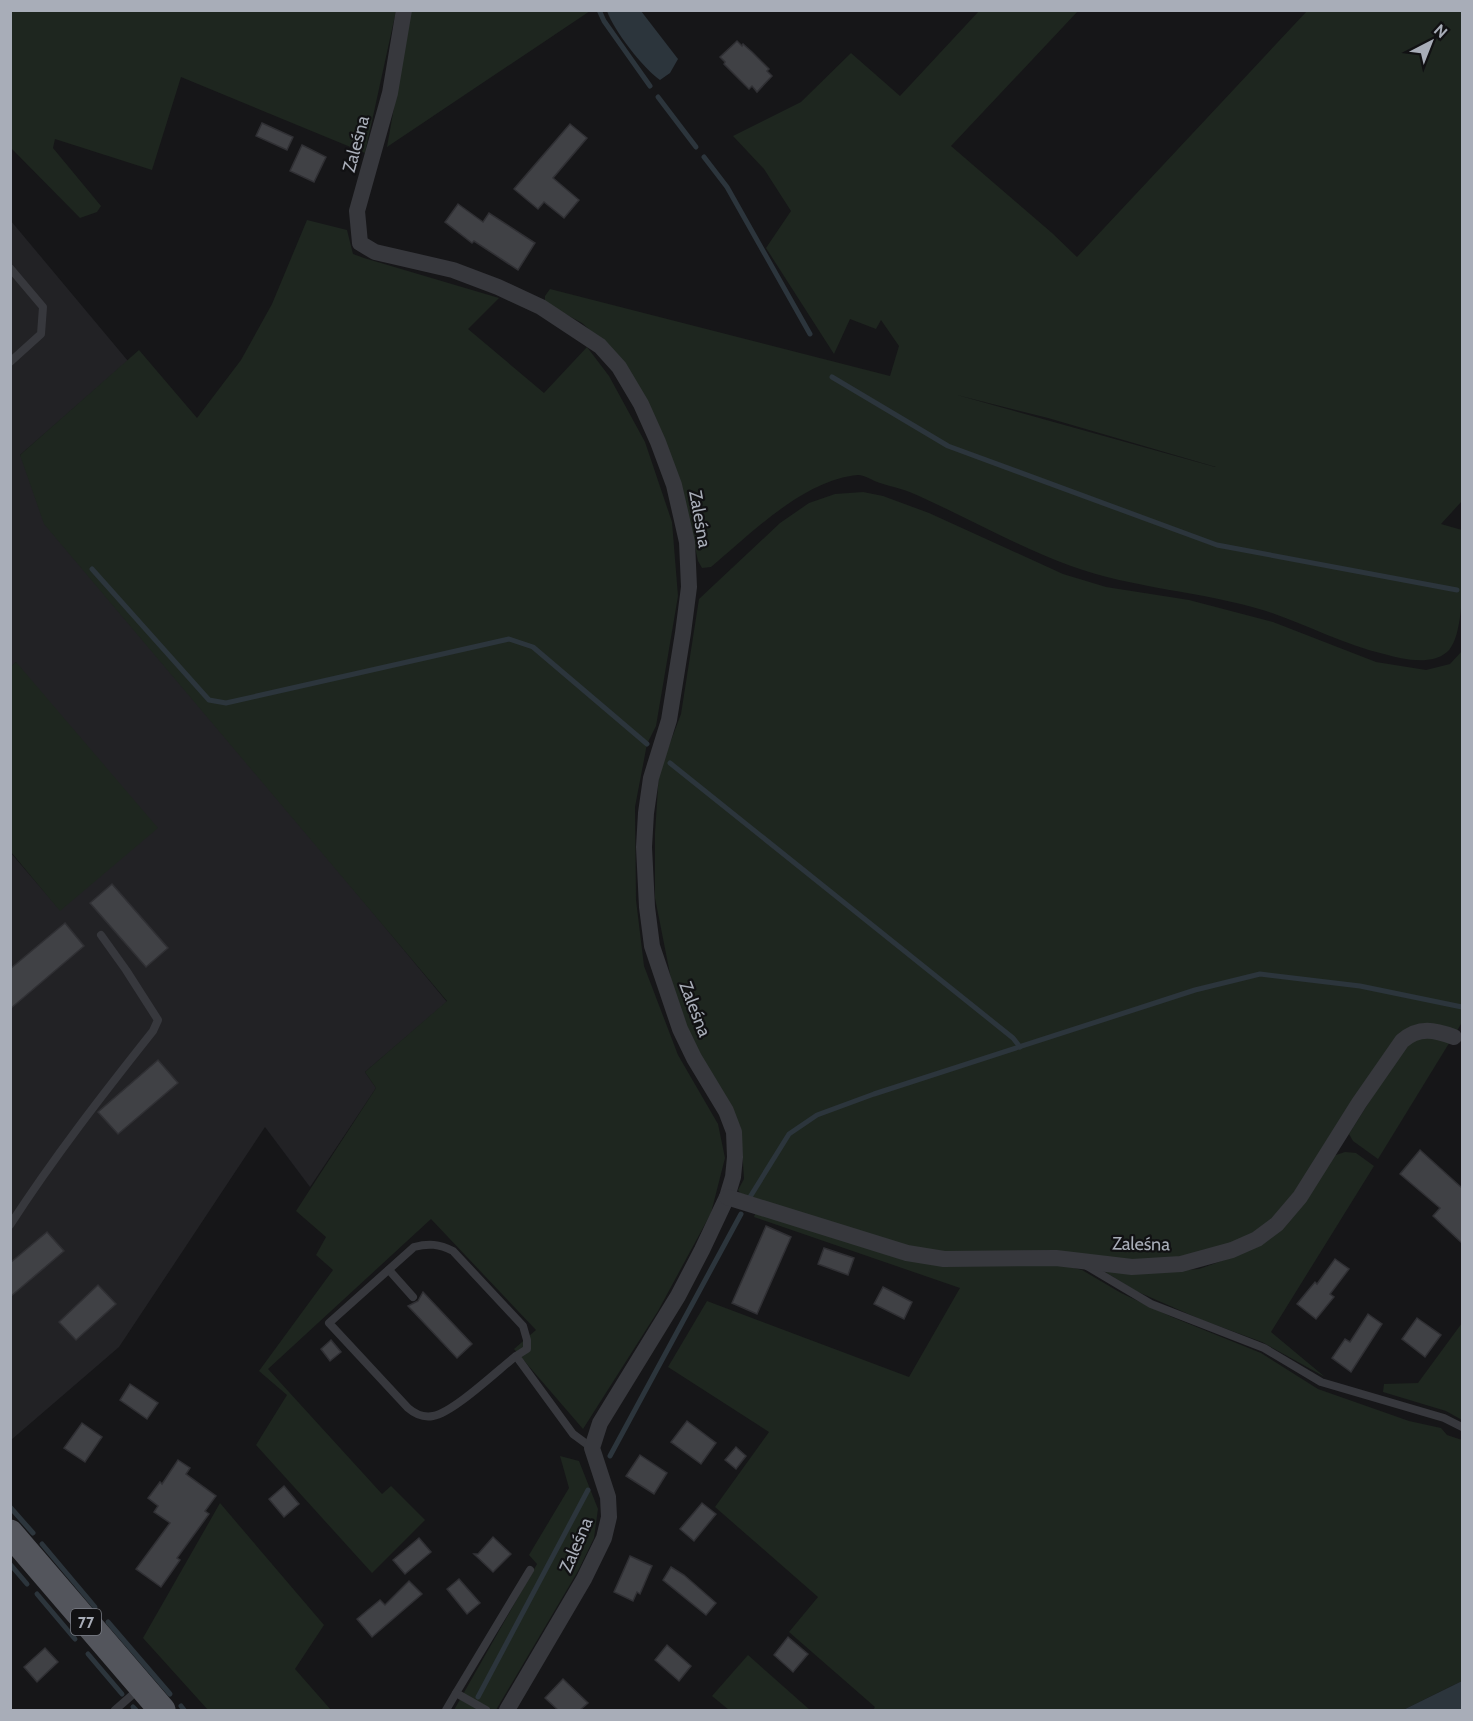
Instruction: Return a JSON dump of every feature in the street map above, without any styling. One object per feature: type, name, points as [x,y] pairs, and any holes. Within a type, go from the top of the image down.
[{"type":"main road","name":"77","points":[[10,1533],[162,1710]]},
{"type":"street","name":"Zaleśna","points":[[404,10],[390,93],[357,211],[360,243],[375,252],[453,270],[498,287],[542,307],[600,346],[619,367],[641,404],[658,442],[676,494],[687,542],[689,586],[669,720],[651,778],[646,813],[644,847],[647,907],[652,946],[680,1029],[694,1059],[726,1111],[734,1132],[733,1177],[727,1197],[678,1296],[600,1423],[592,1448],[608,1497],[609,1517],[604,1538],[584,1579],[507,1710]]},
{"type":"street","name":"Zaleśna","points":[[727,1197],[907,1253],[944,1259],[1056,1258],[1132,1267],[1181,1264],[1233,1250],[1257,1239],[1277,1224],[1300,1197],[1359,1103],[1402,1041],[1411,1033],[1427,1030],[1454,1037]]},
{"type":"lane","points":[[10,268],[43,307],[41,334],[10,362]]},
{"type":"lane","points":[[10,1225],[39,1180],[153,1031],[158,1020],[101,935]]},
{"type":"lane","points":[[427,1243],[440,1245],[453,1251],[523,1326],[527,1348],[516,1356],[448,1411],[433,1416],[418,1415],[408,1408],[329,1323],[414,1247],[427,1243]]},
{"type":"lane","points":[[1083,1261],[1087,1267],[1151,1304],[1264,1348],[1321,1382],[1444,1418],[1462,1427]]},
{"type":"lane","points":[[389,1270],[413,1297]]},
{"type":"lane","points":[[516,1356],[573,1434],[592,1448]]},
{"type":"lane","points":[[446,1710],[530,1570]]},
{"type":"lane","points":[[115,1710],[141,1687]]},
{"type":"lane","points":[[456,1693],[486,1710]]},
{"type":"shaded area","points":[[396,10],[365,153],[181,77],[152,170],[55,139],[53,148],[101,206],[97,212],[80,218],[11,148],[10,11]]},
{"type":"shaded area","points":[[411,11],[590,11],[387,147]]},
{"type":"shaded area","points":[[607,11],[641,11],[678,59],[670,73],[660,80],[646,67],[622,38]]},
{"type":"shaded area","points":[[979,11],[1078,11],[951,146],[1077,257],[1307,11],[1462,11],[1462,501],[1441,524],[1462,530],[1463,576],[1458,629],[1447,652],[1425,660],[1399,658],[1354,645],[1281,616],[1242,604],[1095,574],[1032,550],[905,490],[861,475],[838,479],[798,497],[761,524],[711,567],[702,568],[694,542],[608,346],[582,323],[545,303],[545,296],[550,289],[890,376],[899,346],[881,320],[876,329],[850,319],[834,354],[766,248],[791,211],[764,169],[733,136],[801,102],[851,53],[900,96]],"holes":[[[957,395],[1048,418],[1216,467]]]},
{"type":"shaded area","points":[[307,220],[347,230],[353,254],[499,298],[468,329],[544,393],[587,347],[609,376],[645,442],[672,522],[678,596],[656,726],[647,744],[635,807],[636,900],[644,966],[678,1055],[718,1124],[725,1158],[711,1213],[658,1311],[583,1429],[514,1349],[536,1330],[431,1219],[268,1369],[382,1494],[391,1486],[425,1520],[372,1573],[256,1445],[287,1395],[259,1371],[333,1270],[316,1255],[326,1237],[296,1211],[376,1088],[365,1072],[447,1001],[44,524],[20,455],[139,350],[197,418],[241,360],[272,304]]},
{"type":"shaded area","points":[[11,221],[128,361],[20,455],[302,827],[447,1002],[365,1072],[376,1088],[310,1187],[265,1127],[119,1347],[11,1440],[10,852],[60,910],[16,662],[11,667]]},
{"type":"shaded area","points":[[863,492],[883,496],[929,513],[1063,574],[1106,587],[1189,600],[1273,622],[1376,662],[1426,670],[1450,664],[1462,651],[1462,1022],[1457,1031],[1423,1026],[1284,1209],[1243,1241],[1168,1261],[959,1256],[900,1246],[740,1193],[738,1190],[744,1179],[741,1132],[689,1037],[674,994],[655,898],[655,833],[659,772],[681,714],[699,599],[780,523],[809,503],[835,494]]},
{"type":"shaded area","points":[[16,662],[158,828],[60,911],[11,852],[10,667]]},
{"type":"shaded area","points":[[1420,1036],[1451,1040],[1378,1159],[1353,1141],[1349,1134],[1405,1045]]},
{"type":"shaded area","points":[[1345,1152],[1356,1153],[1374,1166],[1271,1332],[1325,1377],[1262,1342],[1202,1320],[1136,1291],[1102,1270],[1166,1272],[1199,1269],[1253,1247],[1333,1156]]},
{"type":"shaded area","points":[[756,1211],[891,1255],[1054,1263],[1082,1270],[1121,1293],[1172,1317],[1261,1353],[1318,1389],[1409,1421],[1441,1428],[1447,1435],[1462,1440],[1462,1681],[1403,1710],[873,1710],[875,1707],[789,1632],[818,1597],[715,1507],[769,1432],[668,1367],[707,1301],[909,1377],[960,1288],[754,1217]]},
{"type":"shaded area","points":[[1462,1323],[1462,1420],[1446,1411],[1383,1392],[1384,1384],[1418,1383]]},
{"type":"shaded area","points":[[560,1456],[579,1461],[598,1509],[594,1538],[578,1571],[496,1710],[454,1710],[537,1564],[529,1555],[569,1488]]},
{"type":"shaded area","points":[[220,1503],[324,1625],[295,1669],[331,1710],[208,1710],[143,1638]]},
{"type":"shaded area","points":[[748,1655],[810,1710],[729,1710],[712,1696]]},
{"type":"shaded area","points":[[1462,1681],[1462,1710],[1403,1710]]},
{"type":"building","points":[[737,41],[769,69],[767,71],[772,76],[757,92],[752,86],[749,89],[720,57]]},
{"type":"building","points":[[262,123],[293,137],[287,150],[256,136]]},
{"type":"building","points":[[570,124],[587,138],[553,178],[579,200],[564,218],[544,202],[538,209],[514,189]]},
{"type":"building","points":[[302,145],[326,157],[314,182],[290,171]]},
{"type":"building","points":[[458,204],[483,222],[489,213],[535,243],[518,270],[474,241],[472,243],[445,222]]},
{"type":"building","points":[[112,884],[168,948],[146,967],[90,903]]},
{"type":"building","points":[[65,923],[84,946],[10,1009],[10,969]]},
{"type":"building","points":[[158,1060],[178,1083],[118,1134],[98,1112]]},
{"type":"building","points":[[1420,1150],[1462,1188],[1462,1243],[1433,1216],[1440,1208],[1400,1174]]},
{"type":"building","points":[[766,1226],[791,1237],[757,1314],[732,1303]]},
{"type":"building","points":[[47,1232],[64,1251],[10,1297],[10,1263]]},
{"type":"building","points":[[824,1248],[854,1258],[848,1275],[818,1264]]},
{"type":"building","points":[[1335,1259],[1349,1269],[1330,1294],[1334,1297],[1316,1319],[1297,1304],[1315,1282],[1317,1284]]},
{"type":"building","points":[[98,1285],[116,1304],[76,1340],[59,1322]]},
{"type":"building","points":[[883,1287],[912,1302],[904,1319],[874,1304]]},
{"type":"building","points":[[423,1292],[472,1344],[457,1358],[408,1306],[418,1301]]},
{"type":"building","points":[[1368,1314],[1382,1324],[1351,1372],[1332,1358],[1345,1339],[1350,1342]]},
{"type":"building","points":[[1417,1318],[1441,1335],[1425,1357],[1402,1339]]},
{"type":"building","points":[[331,1340],[341,1352],[330,1361],[321,1349]]},
{"type":"building","points":[[130,1384],[158,1403],[147,1419],[120,1400]]},
{"type":"building","points":[[687,1421],[716,1443],[701,1464],[671,1442]]},
{"type":"building","points":[[82,1423],[102,1437],[85,1462],[64,1448]]},
{"type":"building","points":[[736,1447],[746,1456],[736,1469],[725,1460]]},
{"type":"building","points":[[640,1455],[667,1473],[654,1494],[626,1476]]},
{"type":"building","points":[[178,1460],[190,1468],[186,1474],[216,1496],[205,1511],[209,1514],[177,1558],[180,1560],[161,1587],[136,1569],[170,1523],[154,1512],[158,1506],[148,1498],[160,1482],[162,1484]]},
{"type":"building","points":[[284,1486],[299,1504],[284,1517],[269,1499]]},
{"type":"building","points":[[702,1503],[716,1514],[694,1541],[680,1529]]},
{"type":"building","points":[[493,1537],[511,1554],[493,1572],[474,1554],[478,1554]]},
{"type":"building","points":[[419,1538],[431,1552],[405,1574],[393,1560]]},
{"type":"building","points":[[630,1556],[652,1566],[640,1594],[637,1592],[633,1601],[614,1592]]},
{"type":"building","points":[[671,1567],[684,1575],[716,1603],[706,1615],[663,1580]]},
{"type":"building","points":[[459,1579],[480,1603],[467,1614],[447,1589]]},
{"type":"building","points":[[409,1581],[422,1594],[372,1637],[357,1619],[380,1600],[385,1605]]},
{"type":"building","points":[[788,1637],[808,1654],[793,1672],[774,1655]]},
{"type":"building","points":[[667,1645],[691,1666],[679,1681],[655,1660]]},
{"type":"building","points":[[45,1648],[58,1662],[37,1682],[24,1667]]},
{"type":"building","points":[[563,1679],[588,1703],[580,1710],[558,1710],[545,1698]]},
{"type":"waterway","points":[[599,10],[604,21],[650,86]]},
{"type":"waterway","points":[[658,97],[696,147]]},
{"type":"waterway","points":[[704,157],[727,187],[810,334]]},
{"type":"waterway","points":[[832,377],[948,446],[1217,545],[1457,590]]},
{"type":"waterway","points":[[92,569],[209,700],[226,703],[509,639],[533,647],[647,744]]},
{"type":"waterway","points":[[670,763],[1013,1038],[1020,1047]]},
{"type":"waterway","points":[[750,1197],[789,1134],[817,1115],[874,1094],[1195,990],[1260,974],[1360,986],[1462,1007]]},
{"type":"waterway","points":[[610,1456],[741,1214]]},
{"type":"waterway","points":[[478,1697],[588,1490]]},
{"type":"waterway","points":[[10,1507],[33,1533]]},
{"type":"waterway","points":[[42,1544],[95,1607]]},
{"type":"waterway","points":[[10,1564],[27,1584]]},
{"type":"waterway","points":[[37,1594],[75,1639]]},
{"type":"waterway","points":[[108,1622],[170,1694]]},
{"type":"waterway","points":[[88,1654],[122,1694]]},
{"type":"waterway","points":[[181,1706],[184,1710]]},
{"type":"waterway","points":[[133,1707],[136,1710]]}]
